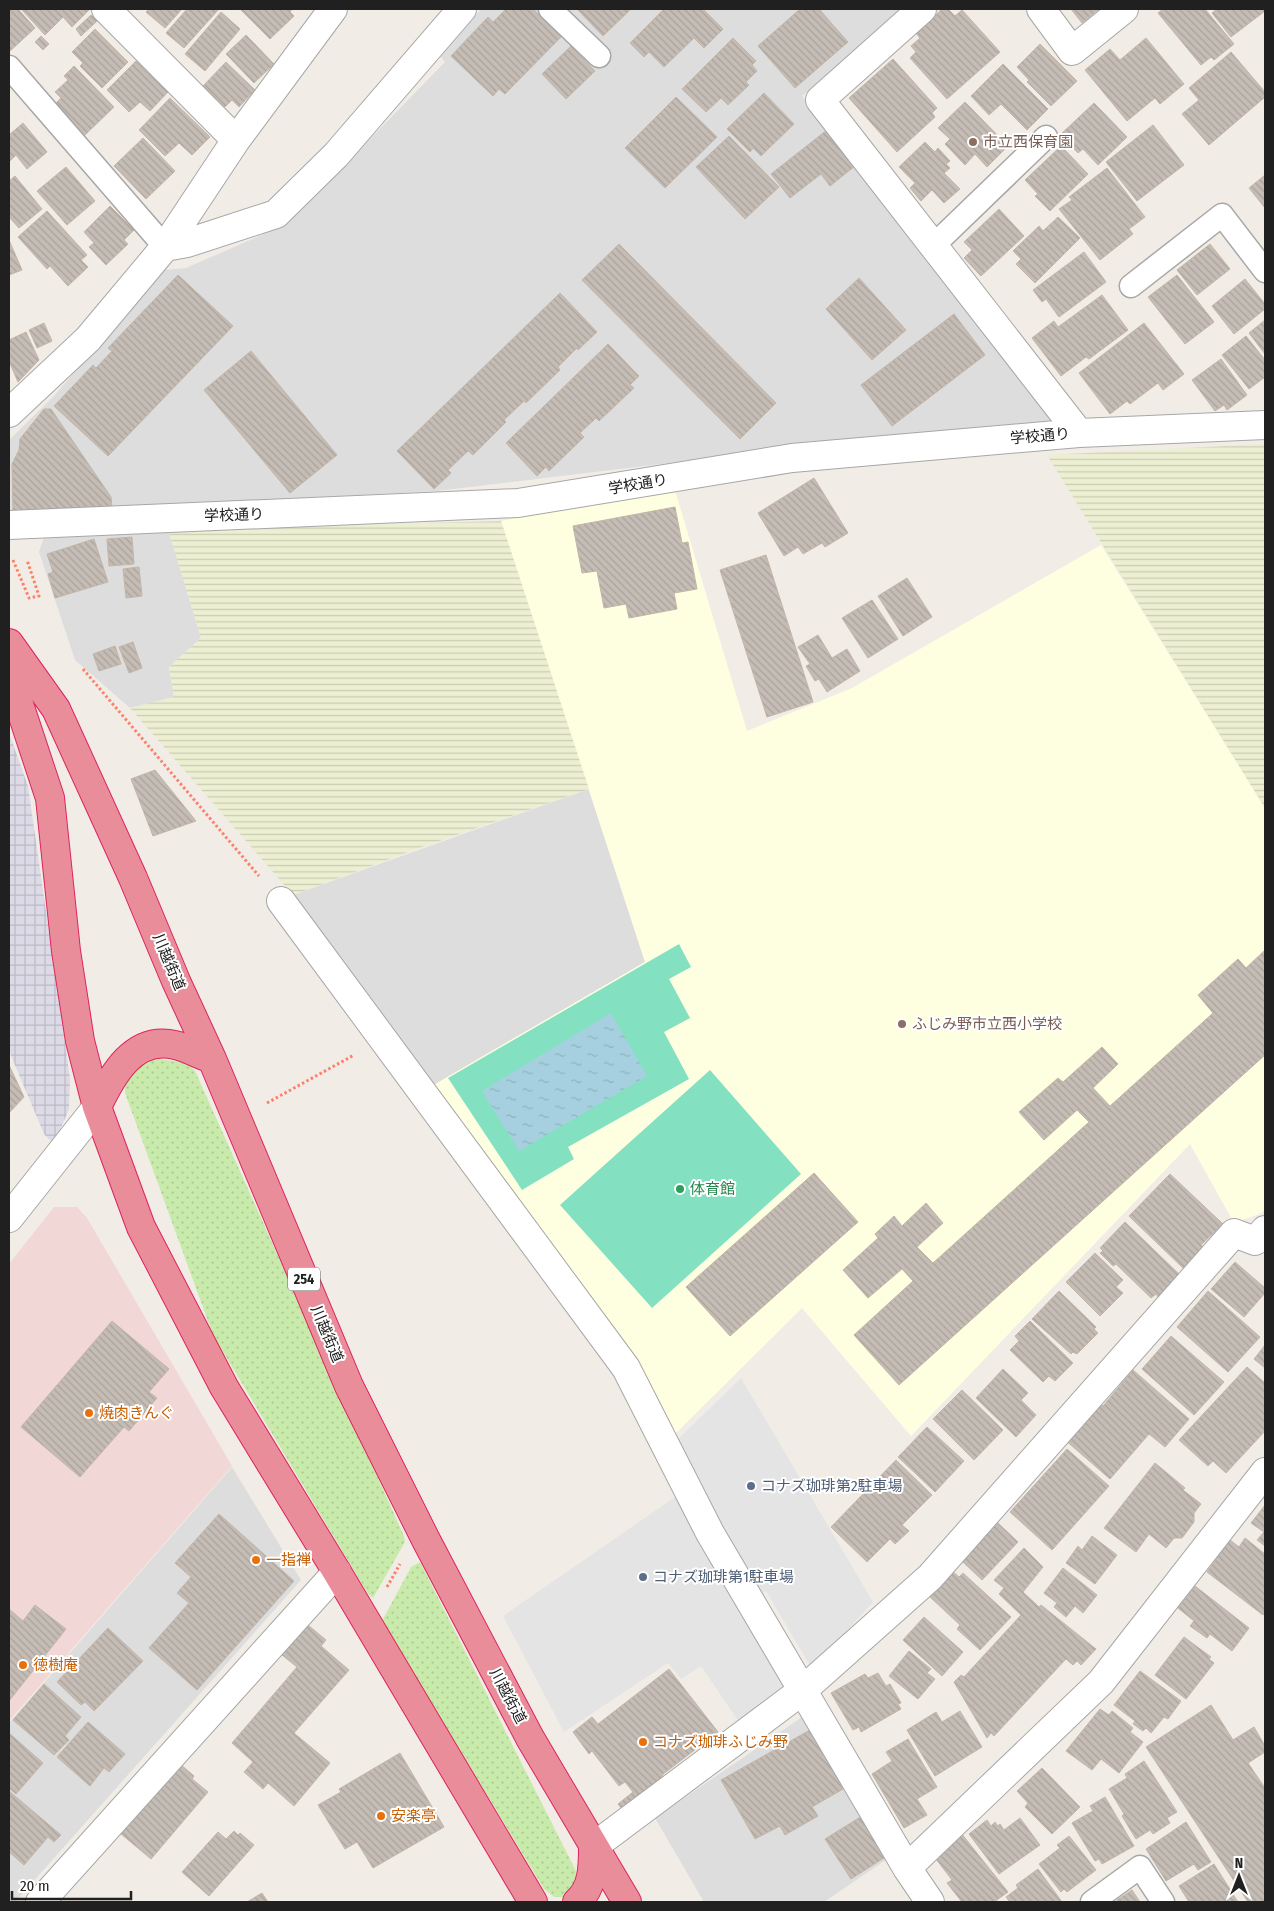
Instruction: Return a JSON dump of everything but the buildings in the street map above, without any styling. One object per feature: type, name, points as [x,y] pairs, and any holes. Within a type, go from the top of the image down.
[{"type":"highway","name":"川越街道","points":[[9,643],[56,709],[133,878],[176,981],[212,1059],[349,1386],[426,1540],[526,1730],[627,1902]]},
{"type":"highway","points":[[9,674],[50,798],[66,951],[80,1041],[97,1107],[141,1227],[224,1387],[337,1572],[533,1902]]},
{"type":"highway","points":[[97,1107],[118,1066],[132,1055],[152,1044],[175,1045],[212,1059]]},
{"type":"highway","points":[[577,1902],[584,1896],[592,1874],[593,1847]]},
{"type":"street","points":[[106,9],[236,140]]},
{"type":"street","points":[[9,413],[88,339],[165,248],[236,140],[333,9]]},
{"type":"street","points":[[165,248],[187,243],[276,214],[336,156],[462,9]]},
{"type":"street","points":[[922,9],[820,100],[1079,433]]},
{"type":"street","points":[[1041,9],[1072,51],[1124,9]]},
{"type":"street","name":"学校通り","points":[[9,525],[518,503],[792,458],[1079,433],[1265,425]]},
{"type":"street","points":[[280,901],[626,1368],[710,1533],[907,1868],[930,1902]]},
{"type":"street","points":[[9,1218],[97,1107]]},
{"type":"street","points":[[593,1847],[803,1690],[930,1577],[1234,1233],[1255,1241],[1265,1230]]},
{"type":"street","points":[[907,1868],[1101,1682],[1265,1472]]},
{"type":"street","points":[[40,1902],[337,1572]]},
{"type":"lane","points":[[550,9],[599,56]]},
{"type":"lane","points":[[9,67],[165,248]]},
{"type":"lane","points":[[933,246],[1046,137]]},
{"type":"lane","points":[[1131,286],[1222,215],[1265,271]]},
{"type":"lane","points":[[1092,1902],[1140,1867],[1163,1902]]},
{"type":"path","points":[[13,560],[29,598],[39,596],[27,560]]},
{"type":"path","points":[[83,670],[280,901]]},
{"type":"path","points":[[264,1105],[383,1039]]},
{"type":"path","points":[[383,1596],[401,1562]]},
{"type":"shaded area","points":[[481,9],[901,9],[802,96],[1059,429],[800,445],[437,491],[205,503],[9,519],[9,440],[53,397],[163,270],[186,268],[287,224],[445,62],[440,56]]},
{"type":"shaded area","points":[[1265,444],[1265,808],[1047,455]]},
{"type":"shaded area","name":"ふじみ野市立西小学校","points":[[674,487],[747,731],[852,688],[1101,545],[1265,808],[1265,1208],[1262,1213],[1234,1223],[1190,1144],[911,1436],[802,1308],[670,1439],[432,1086],[645,962],[501,521]]},
{"type":"shaded area","points":[[501,521],[589,789],[419,848],[293,895],[130,708],[174,697],[169,667],[201,638],[168,529]]},
{"type":"shaded area","points":[[168,529],[201,638],[169,667],[174,697],[130,708],[75,660],[39,552],[44,537]]},
{"type":"shaded area","points":[[9,733],[28,786],[70,1078],[69,1109],[54,1144],[44,1134],[9,1051]]},
{"type":"shaded area","points":[[589,789],[645,962],[432,1086],[293,895]]},
{"type":"shaded area","points":[[54,1207],[77,1207],[87,1218],[232,1466],[9,1721],[9,1264]]},
{"type":"shaded area","name":"コナズ珈琲第2駐車場","points":[[741,1378],[873,1602],[812,1669],[766,1591],[759,1594],[673,1444]]},
{"type":"shaded area","points":[[232,1467],[301,1580],[15,1902],[9,1902],[9,1723]]},
{"type":"shaded area","name":"コナズ珈琲第1駐車場","points":[[678,1495],[786,1676],[782,1693],[739,1722],[701,1666],[681,1679],[668,1663],[564,1732],[503,1616]]},
{"type":"shaded area","points":[[805,1715],[893,1855],[824,1902],[704,1902],[655,1818]]},
{"type":"green space","points":[[679,944],[691,967],[669,979],[690,1018],[664,1032],[689,1079],[568,1147],[574,1159],[522,1190],[448,1078]]},
{"type":"green space","points":[[159,1059],[187,1063],[195,1071],[404,1536],[405,1542],[373,1598],[368,1594],[213,1335],[125,1093],[124,1078],[138,1063]]},
{"type":"green space","name":"体育館","points":[[710,1070],[801,1174],[652,1308],[560,1205]]},
{"type":"green space","points":[[420,1562],[576,1871],[579,1880],[565,1897],[554,1897],[544,1889],[382,1621],[411,1567]]},
{"type":"water","points":[[611,1013],[647,1076],[519,1151],[482,1091]]},
{"type":"place","name":"市立西保育園","points":[[973,142]]},
{"type":"place","name":"ふじみ野市立西小学校","points":[[902,1024]]},
{"type":"place","name":"体育館","points":[[680,1189]]},
{"type":"place","name":"焼肉きんぐ","points":[[89,1413]]},
{"type":"place","name":"コナズ珈琲第2駐車場","points":[[751,1486]]},
{"type":"place","name":"一指禅","points":[[256,1560]]},
{"type":"place","name":"コナズ珈琲第1駐車場","points":[[643,1577]]},
{"type":"place","name":"徳樹庵","points":[[23,1665]]},
{"type":"place","name":"コナズ珈琲ふじみ野","points":[[643,1742]]},
{"type":"place","name":"安楽亭","points":[[381,1816]]}]
